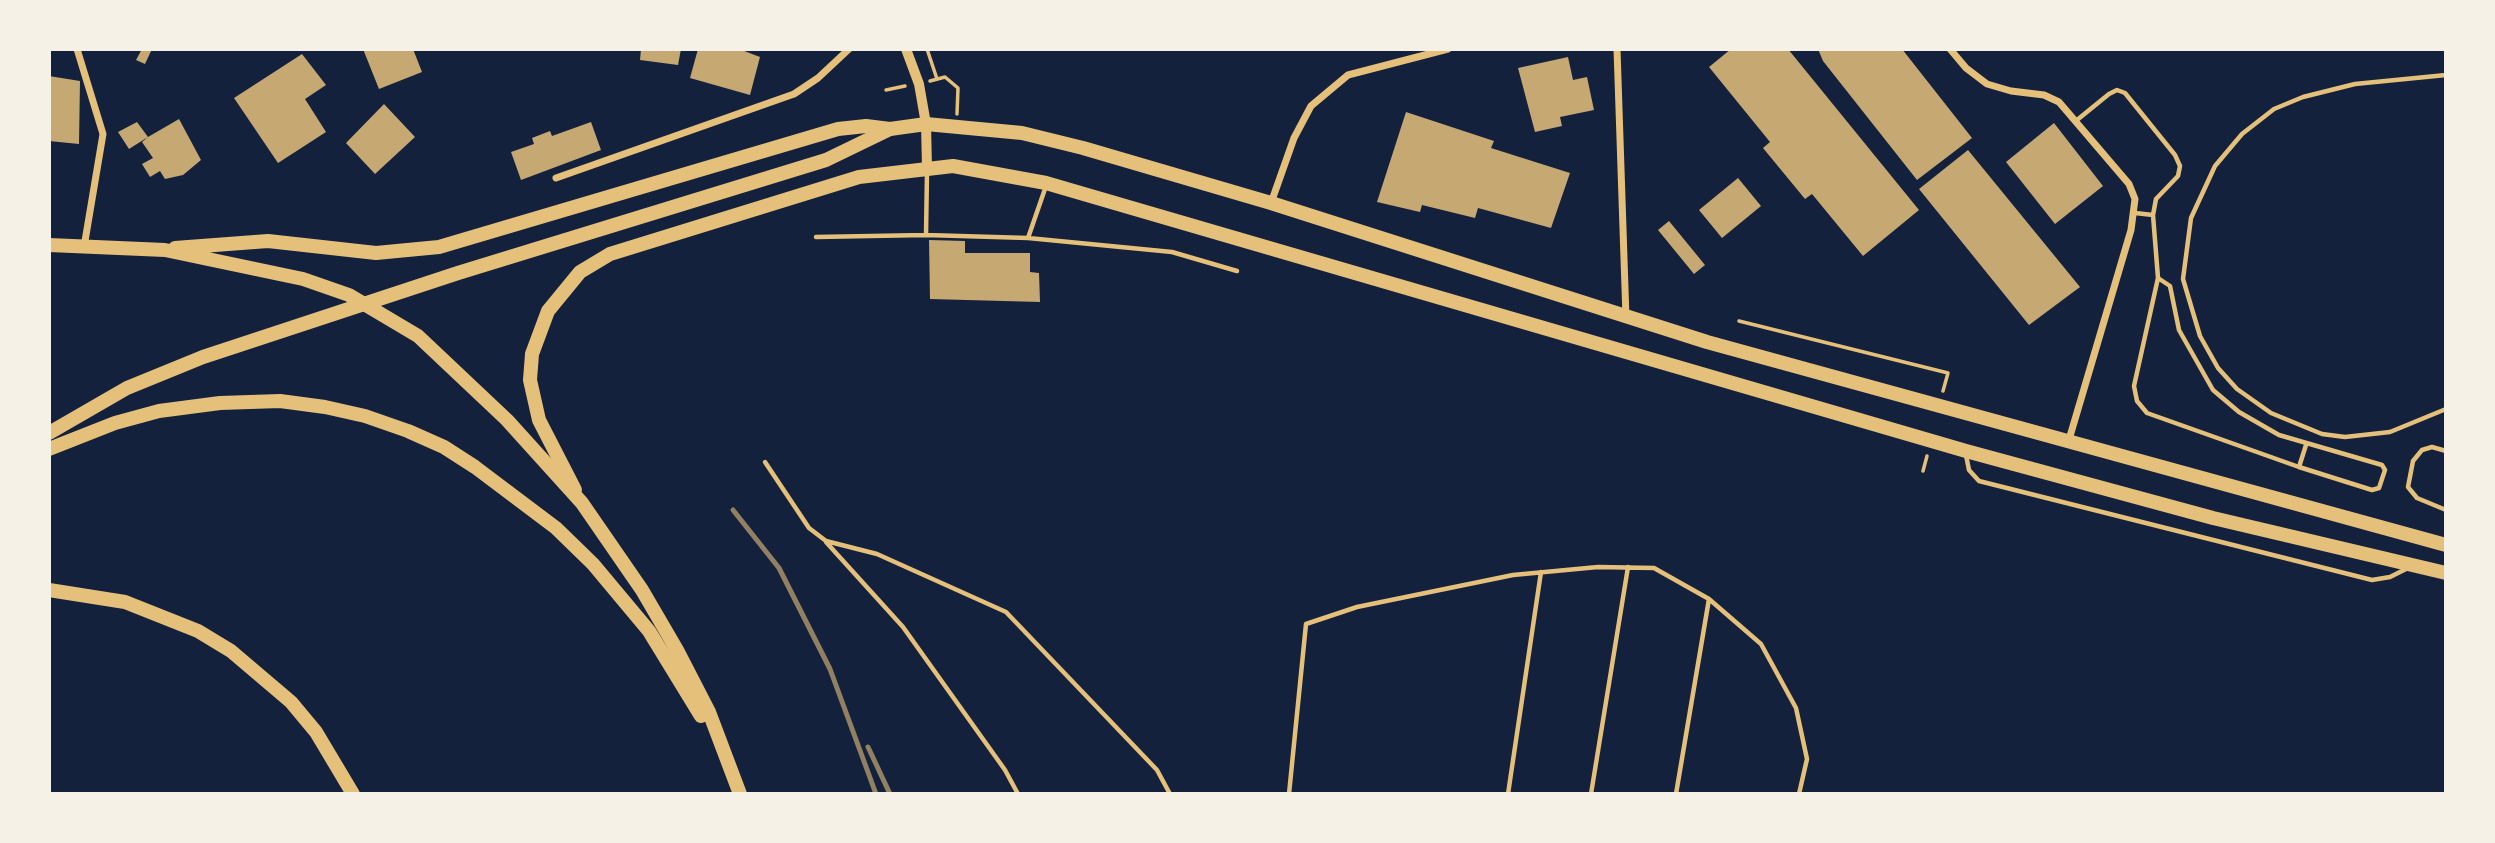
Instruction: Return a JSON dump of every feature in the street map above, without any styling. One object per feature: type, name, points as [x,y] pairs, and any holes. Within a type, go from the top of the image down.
[{"type":"main road","points":[[49,245],[165,250],[268,241],[376,253],[439,247],[838,129],[866,126],[890,129],[926,124],[1022,133],[1271,203],[1626,318],[2068,443],[2446,545]]},
{"type":"main road","points":[[49,433],[127,388],[203,357],[458,273],[826,160],[890,129]]},
{"type":"main road","points":[[740,794],[709,712],[677,650],[642,590],[582,503],[548,443],[532,399],[532,354],[542,323],[559,294],[580,272],[610,254],[859,177],[927,168],[953,166],[1046,184],[1966,451],[2213,518],[2446,572]]},
{"type":"main road","points":[[165,250],[303,279],[349,295],[382,313],[418,336],[468,380],[582,503]]},
{"type":"main road","points":[[49,449],[115,423],[159,411],[220,403],[280,401],[365,416],[444,447],[516,495],[556,528],[593,564],[649,631],[735,777]]},
{"type":"main road","points":[[49,590],[125,602],[174,620],[231,651],[290,702],[316,732],[353,794]]},
{"type":"street","points":[[77,49],[103,134],[84,248]]},
{"type":"street","points":[[556,178],[794,94],[818,78],[849,49]]},
{"type":"street","points":[[906,49],[919,84],[926,124],[927,168]]},
{"type":"street","points":[[1271,203],[1294,138],[1311,106],[1348,75],[1448,49]]},
{"type":"street","points":[[1617,49],[1626,318]]},
{"type":"street","points":[[1950,49],[1966,68],[1987,84],[2011,92],[2044,95],[2059,102],[2129,184],[2135,199],[2135,213],[2068,443]]},
{"type":"lane","points":[[2446,75],[2355,84],[2303,97],[2274,110],[2242,134],[2215,166],[2191,218],[2183,279],[2200,336],[2218,368],[2237,389],[2271,413],[2322,434],[2345,437],[2390,432],[2446,409]]},
{"type":"lane","points":[[2077,120],[2117,90],[2125,93],[2175,155],[2180,166],[2178,176],[2157,200],[2153,215],[2158,278],[2134,386],[2137,401],[2147,413],[2372,491],[2379,488],[2385,470],[2382,465],[2305,445],[2279,435],[2239,412],[2213,390],[2179,330],[2170,286],[2158,278]]},
{"type":"lane","points":[[926,235],[927,168]]},
{"type":"lane","points":[[1028,238],[1046,184]]},
{"type":"lane","points":[[2135,213],[2153,215]]},
{"type":"lane","points":[[816,237],[926,235],[1028,238],[1171,252],[1237,271]]},
{"type":"lane","points":[[2299,467],[2305,445]]},
{"type":"lane","points":[[2446,451],[2432,447],[2422,450],[2413,461],[2408,487],[2417,498],[2446,510]]},
{"type":"lane","points":[[1966,451],[1973,476],[1993,485],[2372,580],[2390,577],[2415,565]]},
{"type":"lane","points":[[765,462],[809,528],[826,541],[902,627],[1004,770],[1018,794]]},
{"type":"lane","points":[[826,541],[877,554],[1006,612],[1157,770],[1170,794]]},
{"type":"lane","points":[[1591,794],[1628,567]]},
{"type":"lane","points":[[1289,794],[1306,624],[1357,607],[1541,572],[1628,567],[1654,568],[1709,599],[1760,644],[1796,708],[1807,760],[1799,794]]},
{"type":"lane","points":[[1508,794],[1541,572]]},
{"type":"lane","points":[[1676,794],[1709,599]]},
{"type":"path","points":[[927,49],[937,79]]},
{"type":"path","points":[[1739,321],[1948,373]]},
{"type":"building","points":[[142,49],[152,49],[145,64],[136,60]]},
{"type":"building","points":[[363,49],[413,49],[422,72],[379,89]]},
{"type":"building","points":[[641,49],[681,49],[678,65],[640,60]]},
{"type":"building","points":[[698,49],[739,49],[760,57],[750,95],[690,78]]},
{"type":"building","points":[[1731,49],[1788,49],[1919,210],[1863,256],[1812,194],[1805,199],[1763,148],[1770,142],[1709,67]]},
{"type":"building","points":[[1818,49],[1902,49],[1972,138],[1917,180],[1823,61]]},
{"type":"building","points":[[302,54],[326,85],[305,99],[326,132],[278,163],[234,98]]},
{"type":"building","points":[[1568,57],[1573,80],[1587,77],[1594,110],[1560,117],[1562,126],[1535,132],[1518,68]]},
{"type":"building","points":[[49,76],[80,81],[79,144],[49,141]]},
{"type":"building","points":[[384,104],[415,137],[375,174],[346,143]]},
{"type":"building","points":[[1406,112],[1494,141],[1491,148],[1570,173],[1551,228],[1478,208],[1475,218],[1422,205],[1420,212],[1377,202]]},
{"type":"building","points":[[179,119],[201,160],[183,175],[165,179],[160,171],[150,177],[142,164],[153,158],[142,142]]},
{"type":"building","points":[[137,122],[148,137],[129,149],[118,132]]},
{"type":"building","points":[[591,122],[601,150],[521,180],[511,152],[534,144],[532,138],[550,131],[552,136]]},
{"type":"building","points":[[2054,123],[2103,186],[2055,224],[2006,162]]},
{"type":"building","points":[[1968,150],[2080,287],[2029,325],[1919,189]]},
{"type":"building","points":[[1738,178],[1761,206],[1722,238],[1699,210]]},
{"type":"building","points":[[1669,221],[1705,265],[1694,274],[1658,230]]},
{"type":"building","points":[[929,240],[965,241],[965,253],[1030,253],[1030,272],[1039,273],[1040,302],[930,299]]},
{"type":"railway","points":[[733,510],[779,568],[830,669],[876,794]]},
{"type":"railway","points":[[868,747],[890,794]]}]
